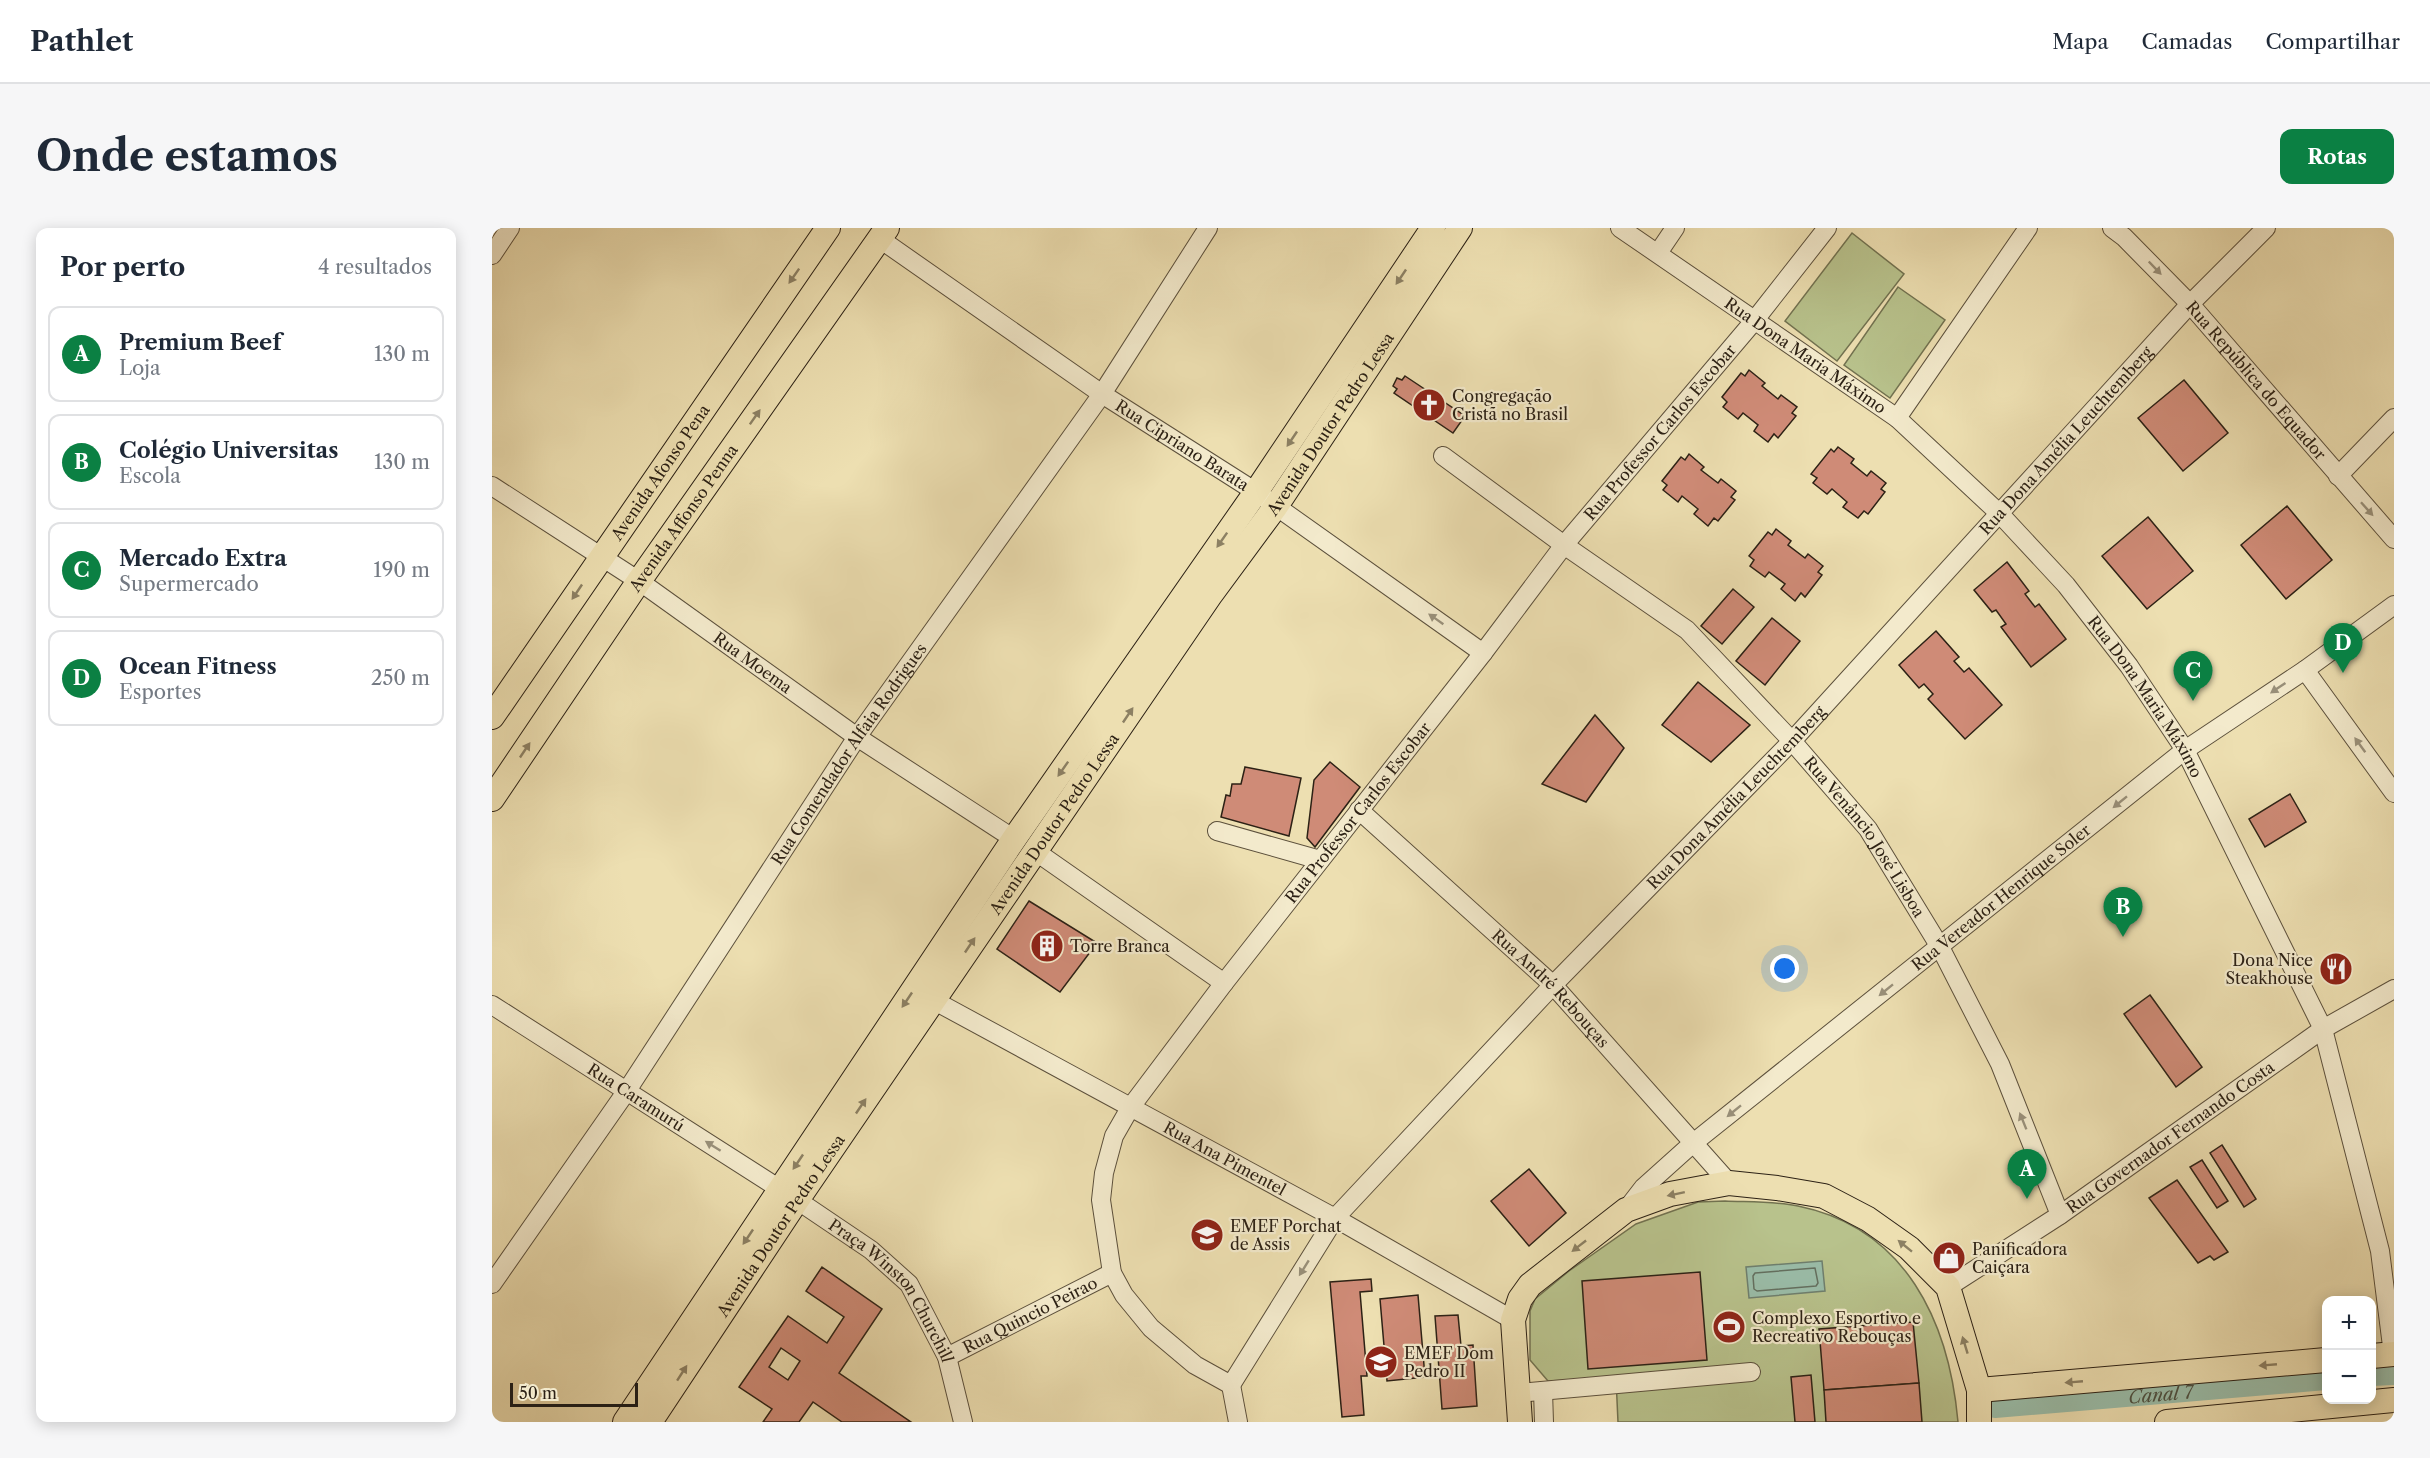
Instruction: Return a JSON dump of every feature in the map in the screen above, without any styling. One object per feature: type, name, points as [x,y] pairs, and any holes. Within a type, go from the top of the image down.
[{"type":"main road","name":"Avenida Afonso Pena","points":[[492,717],[828,228]]},
{"type":"main road","name":"Avenida Doutor Pedro Lessa","points":[[650,1422],[789,1194],[1024,845],[1433,228]]},
{"type":"main road","name":"Avenida Doutor Pedro Lessa","points":[[625,1422],[789,1194],[933,1000],[1024,845],[1276,506],[1460,228]]},
{"type":"main road","name":"Avenida Affonso Penna","points":[[492,799],[639,581],[883,233]]},
{"type":"main road","points":[[1517,1413],[1513,1320],[1520,1299],[1530,1285],[1626,1210],[1670,1194],[1729,1184],[1777,1188],[1824,1196],[1868,1219],[1909,1248],[1948,1287],[1979,1390],[1979,1422]]},
{"type":"main road","points":[[1979,1390],[2322,1360]]},
{"type":"main road","points":[[2167,1422],[2394,1400]]},
{"type":"street","points":[[492,255],[510,228]]},
{"type":"street","name":"Rua Comendador Alfaia Rodrigues","points":[[492,1284],[626,1092],[857,737],[1102,394],[1208,228]]},
{"type":"street","name":"Rua Dona Maria Máximo","points":[[1620,228],[1897,418],[2000,514],[2066,585],[2129,666],[2185,750],[2323,1029],[2380,1251],[2386,1355]]},
{"type":"street","points":[[1658,254],[1675,228]]},
{"type":"street","name":"Rua Professor Carlos Escobar","points":[[1232,1385],[1194,1365],[1150,1328],[1124,1294],[1112,1273],[1101,1200],[1104,1173],[1114,1136],[1130,1108],[1224,983],[1564,546],[1754,321],[1827,228]]},
{"type":"street","points":[[1897,418],[2028,228]]},
{"type":"street","name":"Rua República do Equador","points":[[2112,228],[2124,237],[2190,304],[2394,539]]},
{"type":"street","name":"Rua Dona Amélia Leuchtemberg","points":[[1232,1385],[1335,1218],[1554,985],[1792,741],[2190,304],[2266,228]]},
{"type":"street","name":"Rua Cipriano Barata","points":[[883,233],[1102,394],[1256,492],[1483,653]]},
{"type":"street","points":[[2338,476],[2394,418]]},
{"type":"street","name":"Rua Venâncio José Lisboa","points":[[1443,456],[1564,546],[1687,630],[1792,741],[1868,829],[1940,947],[2000,1064],[2060,1215]]},
{"type":"street","name":"Rua Moema","points":[[492,486],[639,581],[857,737],[1024,845],[1224,983]]},
{"type":"street","name":"Rua Vereador Henrique Soler","points":[[1626,1210],[1642,1188],[1692,1144],[2185,750],[2305,670],[2394,605]]},
{"type":"street","points":[[2305,670],[2394,793]]},
{"type":"street","name":"Rua André Rebouças","points":[[1359,810],[1554,985],[1729,1184]]},
{"type":"street","points":[[1217,831],[1320,860]]},
{"type":"street","name":"Rua Governador Fernando Costa","points":[[1948,1287],[2060,1215],[2323,1029],[2394,989]]},
{"type":"street","name":"Rua Ana Pimentel","points":[[933,1000],[1335,1218],[1513,1320]]},
{"type":"street","name":"Rua Caramurú","points":[[492,1005],[789,1194]]},
{"type":"street","name":"Praça Winston Churchill","points":[[789,1194],[871,1250],[909,1284],[947,1357],[963,1422]]},
{"type":"street","name":"Rua Quincio Peirao","points":[[947,1357],[1112,1273]]},
{"type":"street","points":[[1517,1413],[1543,1391],[1751,1372]]},
{"type":"street","points":[[1232,1385],[1238,1422]]},
{"type":"street","points":[[1543,1391],[1544,1422]]},
{"type":"green space","points":[[1852,233],[1904,274],[1837,361],[1785,321]]},
{"type":"green space","points":[[1898,287],[1945,320],[1890,398],[1844,365]]},
{"type":"green space","name":"Complexo Esportivo e Recreativo Rebouças","points":[[1698,1202],[1789,1204],[1836,1217],[1867,1235],[1894,1258],[1915,1285],[1932,1316],[1944,1349],[1953,1385],[1958,1422],[1618,1422],[1616,1378],[1548,1381],[1530,1360],[1530,1311],[1535,1299],[1569,1271],[1636,1224]]},
{"type":"water","points":[[1822,1261],[1825,1291],[1749,1298],[1746,1267]]},
{"type":"building","points":[[1749,370],[1765,383],[1762,386],[1778,399],[1781,395],[1797,407],[1792,413],[1796,416],[1778,438],[1774,434],[1768,442],[1754,431],[1758,425],[1743,413],[1738,419],[1723,407],[1727,402],[1722,397],[1741,373],[1745,376]]},
{"type":"building","name":"Congregação Cristã no Brasil","points":[[1405,376],[1465,416],[1453,433],[1394,393],[1397,389],[1393,386],[1397,378],[1402,380]]},
{"type":"building","points":[[2184,380],[2228,433],[2183,471],[2138,418]]},
{"type":"building","points":[[1838,447],[1854,459],[1851,463],[1867,476],[1871,471],[1886,483],[1881,489],[1885,492],[1868,514],[1864,511],[1858,518],[1843,507],[1847,502],[1832,489],[1827,494],[1813,483],[1817,478],[1811,474],[1831,449],[1834,452]]},
{"type":"building","points":[[1689,454],[1704,467],[1701,470],[1718,483],[1721,479],[1736,491],[1731,497],[1735,500],[1718,521],[1714,518],[1708,526],[1694,514],[1698,509],[1682,496],[1678,502],[1663,490],[1667,485],[1662,481],[1681,457],[1685,460]]},
{"type":"building","points":[[2287,506],[2332,560],[2286,599],[2241,545]]},
{"type":"building","points":[[2148,517],[2193,571],[2147,609],[2102,556]]},
{"type":"building","points":[[1776,529],[1791,541],[1788,545],[1805,558],[1808,554],[1823,566],[1818,572],[1822,575],[1805,597],[1801,593],[1795,601],[1781,589],[1785,584],[1769,572],[1765,577],[1750,566],[1754,560],[1749,556],[1768,532],[1772,535]]},
{"type":"building","points":[[2007,562],[2029,591],[2025,594],[2035,607],[2039,604],[2066,639],[2031,667],[2001,627],[2006,624],[1996,610],[1992,612],[1974,590]]},
{"type":"building","points":[[1733,589],[1754,607],[1722,644],[1701,626]]},
{"type":"building","points":[[1772,618],[1800,641],[1765,685],[1736,661]]},
{"type":"building","points":[[1936,631],[1959,657],[1954,661],[1964,672],[1969,668],[2002,705],[1965,739],[1928,699],[1933,694],[1924,684],[1919,688],[1899,665]]},
{"type":"building","points":[[1698,682],[1750,725],[1711,762],[1662,725]]},
{"type":"building","points":[[1595,715],[1624,748],[1586,802],[1542,784]]},
{"type":"building","points":[[1330,762],[1360,787],[1315,847],[1307,838],[1314,780]]},
{"type":"building","points":[[1245,767],[1301,778],[1289,836],[1221,817],[1226,795],[1230,796],[1232,784],[1241,784]]},
{"type":"building","points":[[2290,794],[2306,822],[2265,847],[2249,819]]},
{"type":"building","name":"Torre Branca","points":[[1029,901],[1097,943],[1060,992],[997,949]]},
{"type":"building","points":[[2150,995],[2202,1067],[2176,1087],[2124,1014]]},
{"type":"building","points":[[2222,1145],[2256,1199],[2244,1207],[2210,1153]]},
{"type":"building","points":[[2202,1160],[2228,1201],[2217,1208],[2190,1167]]},
{"type":"building","points":[[1529,1169],[1566,1213],[1529,1246],[1491,1201]]},
{"type":"building","points":[[2177,1180],[2228,1252],[2214,1260],[2210,1256],[2198,1263],[2149,1198]]},
{"type":"building","points":[[822,1267],[882,1309],[839,1373],[911,1422],[842,1422],[813,1402],[799,1422],[763,1422],[772,1409],[739,1387],[788,1316],[827,1343],[844,1317],[806,1291]],"holes":[[[781,1348],[800,1361],[788,1380],[769,1367]]]},
{"type":"building","points":[[1700,1272],[1707,1360],[1588,1369],[1582,1281]]},
{"type":"building","points":[[1371,1279],[1372,1291],[1360,1292],[1367,1376],[1361,1376],[1364,1415],[1342,1417],[1330,1282]]},
{"type":"building","points":[[1418,1295],[1425,1377],[1387,1381],[1380,1299]]},
{"type":"building","points":[[1458,1315],[1461,1346],[1473,1345],[1477,1406],[1442,1409],[1435,1316]]},
{"type":"building","points":[[1913,1322],[1919,1383],[1824,1390],[1819,1329]]},
{"type":"building","points":[[1811,1375],[1815,1422],[1795,1422],[1791,1377]]},
{"type":"building","points":[[1919,1383],[1922,1422],[1826,1422],[1824,1390]]},
{"type":"waterway","name":"Canal 7","points":[[2376,1377],[2394,1376]]},
{"type":"waterway","name":"Canal 7","points":[[1995,1409],[2322,1381]]},
{"type":"place","name":"Congregação Cristã no Brasil","points":[[1429,405]]},
{"type":"place","name":"Ocean Fitness","points":[[2343,673]]},
{"type":"place","name":"Mercado Extra","points":[[2193,701]]},
{"type":"place","name":"Colégio Universitas","points":[[2123,937]]},
{"type":"place","name":"Torre Branca","points":[[1047,946]]},
{"type":"place","name":"Dona Nice Steakhouse","points":[[2336,969]]},
{"type":"place","name":"Premium Beef","points":[[2027,1199]]},
{"type":"place","name":"EMEF Porchat de Assis","points":[[1207,1235]]},
{"type":"place","name":"Panificadora Caiçara","points":[[1949,1258]]},
{"type":"place","name":"Complexo Esportivo e Recreativo Rebouças","points":[[1729,1327]]},
{"type":"place","name":"EMEF Dom Pedro II","points":[[1381,1362]]}]
